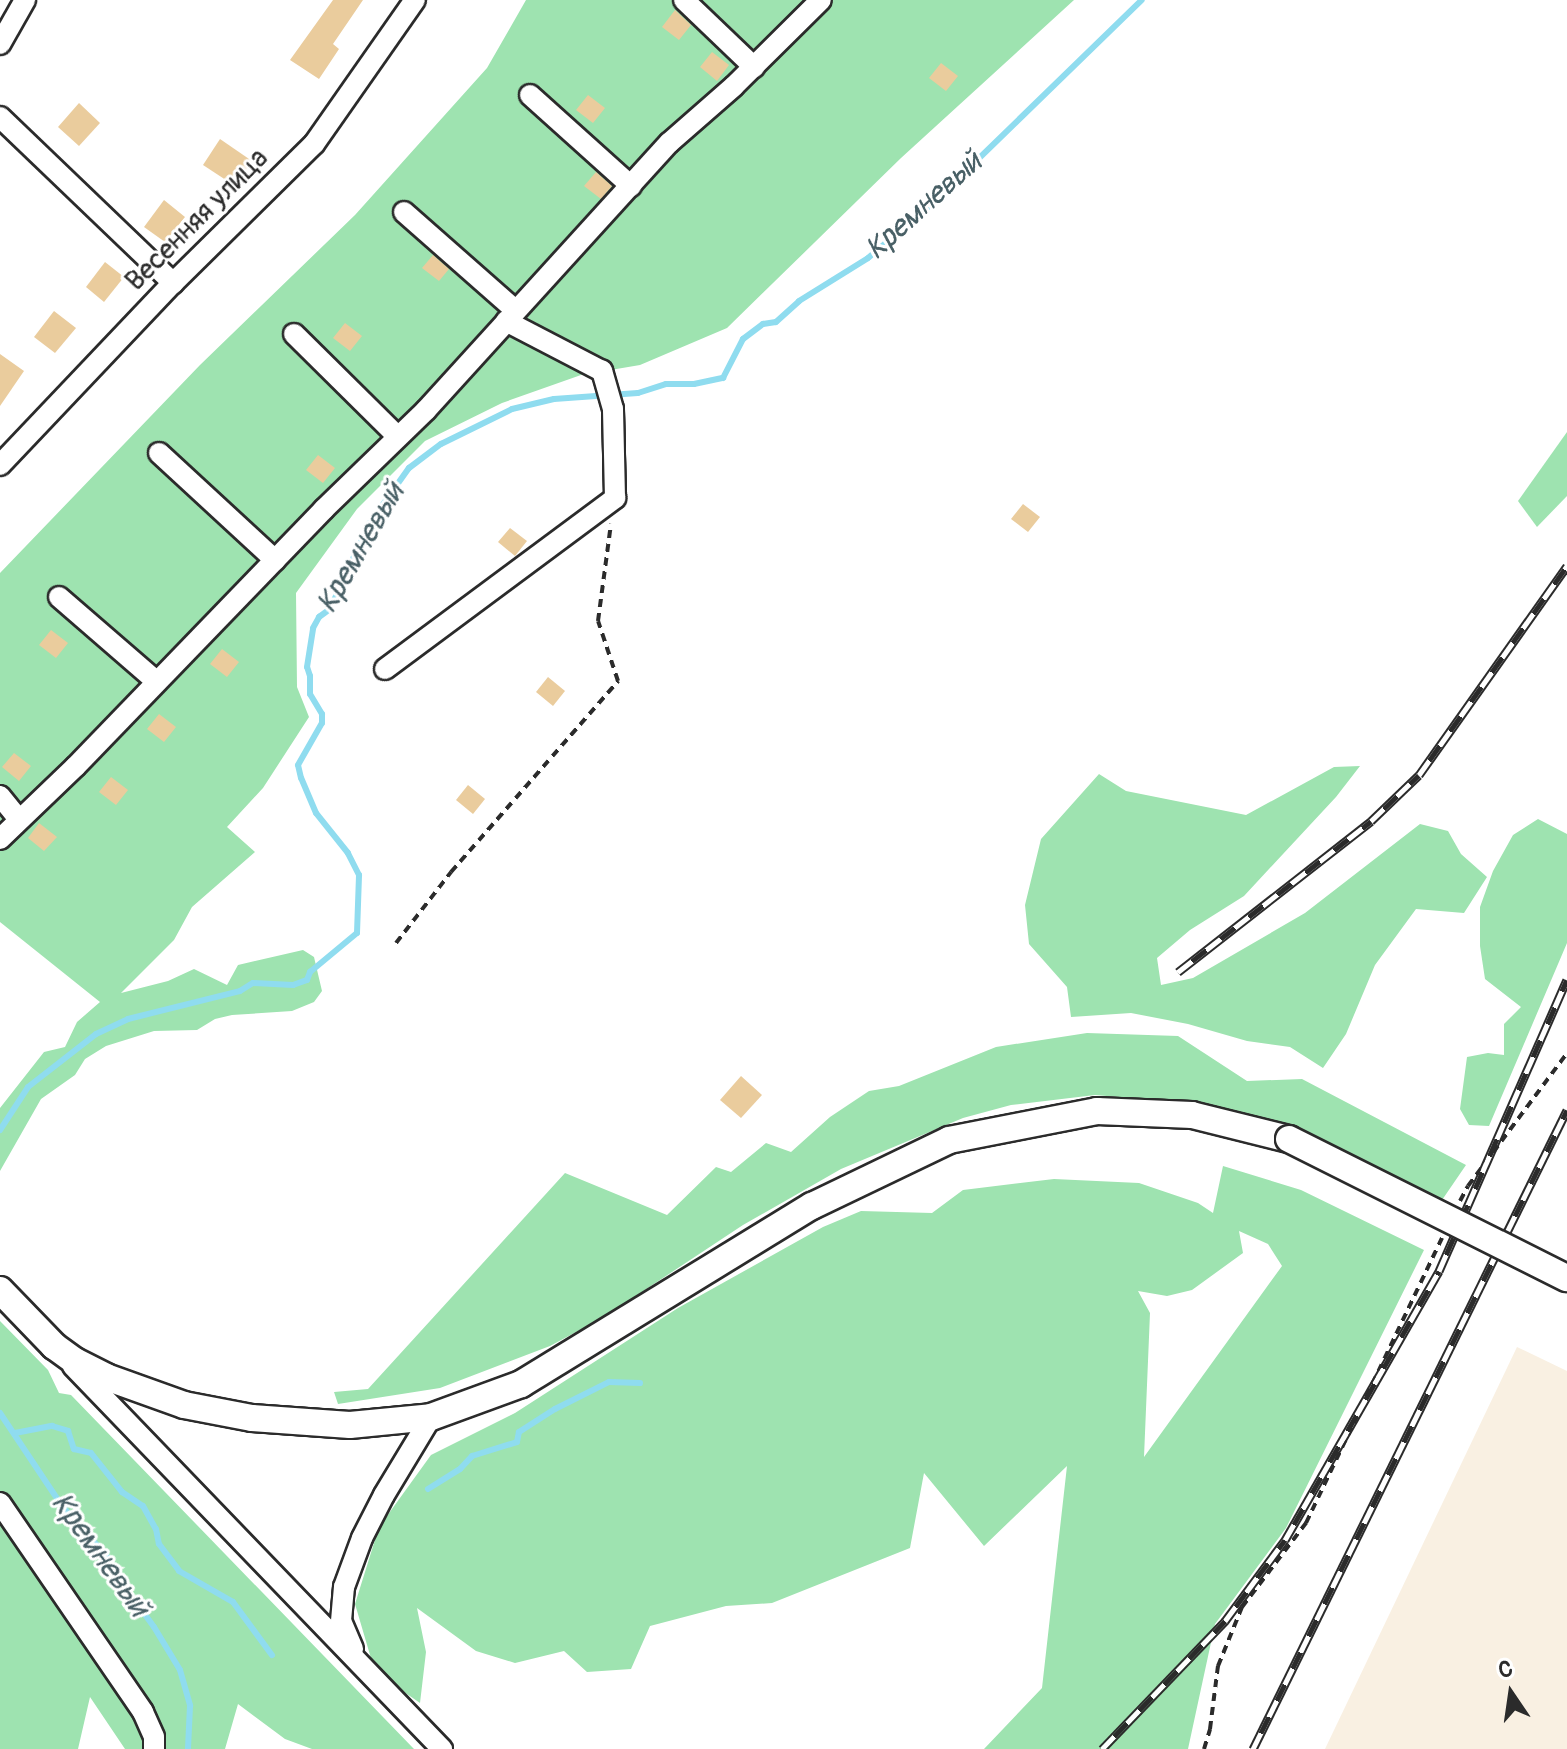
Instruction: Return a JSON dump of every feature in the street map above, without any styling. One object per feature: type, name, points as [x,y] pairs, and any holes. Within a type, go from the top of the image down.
[{"type":"main road","points":[[0,1290],[54,1346],[75,1361],[119,1382],[184,1405],[252,1418],[350,1425],[431,1417],[521,1384],[812,1206],[949,1140],[1097,1111],[1192,1115],[1289,1139],[1567,1278]]},
{"type":"street","points":[[0,44],[25,0]]},
{"type":"street","name":"Весенняя улица","points":[[0,465],[173,283],[314,144],[415,0]]},
{"type":"street","points":[[684,0],[754,67]]},
{"type":"street","points":[[0,839],[18,818],[76,766],[398,437],[669,143],[754,67],[821,0]]},
{"type":"street","points":[[530,95],[631,186]]},
{"type":"street","points":[[0,117],[173,283]]},
{"type":"street","points":[[385,669],[615,498],[613,409],[602,371],[510,315],[404,212]]},
{"type":"street","points":[[294,334],[398,437]]},
{"type":"street","points":[[159,453],[275,560]]},
{"type":"street","points":[[59,597],[156,681]]},
{"type":"street","points":[[0,796],[18,818]]},
{"type":"street","points":[[54,1346],[442,1749]]},
{"type":"street","points":[[357,1660],[341,1621],[344,1587],[369,1524],[431,1417]]},
{"type":"street","points":[[0,1503],[143,1712],[154,1737],[154,1749]]},
{"type":"path","points":[[396,943],[451,872],[618,681],[598,621],[615,498]]},
{"type":"path","points":[[1454,1215],[1468,1186],[1567,1053]]},
{"type":"path","points":[[1204,1749],[1210,1729],[1218,1666],[1242,1607],[1306,1523],[1447,1229]]},
{"type":"shaded area","points":[[1517,1347],[1567,1371],[1567,1749],[1325,1749]]},
{"type":"green space","points":[[526,0],[1074,0],[901,158],[727,328],[640,365],[581,375],[502,403],[425,441],[357,509],[296,593],[297,687],[309,717],[263,788],[227,827],[255,852],[192,907],[174,940],[121,993],[168,981],[194,969],[227,985],[238,965],[303,950],[314,957],[322,991],[314,1002],[292,1011],[232,1015],[215,1019],[197,1030],[154,1031],[106,1046],[85,1059],[75,1075],[41,1099],[0,1171],[0,1108],[44,1052],[65,1047],[77,1022],[100,1002],[0,922],[0,573],[200,365],[355,215],[487,68]]},
{"type":"green space","points":[[1567,432],[1567,496],[1537,527],[1518,501]]},
{"type":"green space","points":[[1360,766],[1336,797],[1244,896],[1190,930],[1157,958],[1161,985],[1193,978],[1305,913],[1420,824],[1448,831],[1461,854],[1487,877],[1464,913],[1416,909],[1375,965],[1346,1034],[1323,1068],[1290,1047],[1247,1041],[1188,1024],[1131,1013],[1071,1017],[1067,987],[1029,944],[1025,905],[1041,839],[1099,774],[1126,791],[1246,815],[1334,767]]},
{"type":"green space","points":[[1538,819],[1567,834],[1567,943],[1489,1126],[1469,1125],[1460,1109],[1467,1057],[1488,1053],[1504,1055],[1504,1024],[1521,1007],[1485,979],[1480,946],[1480,907],[1493,871],[1513,835]]},
{"type":"green space","points":[[1087,1033],[1178,1036],[1247,1081],[1302,1079],[1466,1165],[1440,1203],[1201,1104],[1095,1095],[1011,1105],[963,1118],[841,1169],[743,1225],[604,1317],[550,1346],[440,1388],[338,1404],[334,1392],[368,1389],[565,1173],[667,1215],[716,1167],[731,1172],[766,1143],[791,1152],[830,1117],[869,1091],[899,1086],[996,1047]]},
{"type":"green space","points":[[1223,1166],[1301,1190],[1424,1250],[1286,1528],[1215,1624],[1188,1749],[984,1749],[1042,1688],[1067,1466],[984,1546],[924,1473],[910,1548],[772,1603],[726,1606],[650,1626],[631,1669],[587,1672],[564,1651],[515,1663],[476,1651],[417,1608],[426,1652],[420,1703],[375,1672],[355,1604],[379,1527],[431,1455],[515,1413],[678,1308],[823,1227],[861,1211],[932,1213],[963,1190],[1054,1179],[1139,1183],[1198,1203],[1213,1213]],"holes":[[[1239,1231],[1268,1244],[1282,1266],[1144,1457],[1150,1313],[1138,1291],[1167,1296],[1192,1290],[1243,1253]]]},
{"type":"green space","points":[[0,1321],[48,1370],[59,1393],[71,1395],[414,1749],[312,1749],[285,1739],[238,1704],[225,1749],[125,1749],[90,1697],[78,1749],[0,1749]]},
{"type":"building","points":[[333,0],[363,0],[333,44],[339,49],[319,79],[290,60]]},
{"type":"building","points":[[675,10],[691,25],[679,40],[662,27]]},
{"type":"building","points":[[712,52],[729,65],[717,81],[700,67]]},
{"type":"building","points":[[941,63],[958,76],[946,91],[929,78]]},
{"type":"building","points":[[588,95],[605,108],[593,123],[576,110]]},
{"type":"building","points":[[79,103],[100,123],[79,146],[58,127]]},
{"type":"building","points":[[220,139],[252,161],[235,186],[203,165]]},
{"type":"building","points":[[596,172],[612,186],[601,199],[584,186]]},
{"type":"building","points":[[164,200],[185,217],[165,242],[144,227]]},
{"type":"building","points":[[433,255],[449,269],[439,281],[422,268]]},
{"type":"building","points":[[105,262],[124,277],[104,302],[86,287]]},
{"type":"building","points":[[54,311],[76,328],[55,353],[34,337]]},
{"type":"building","points":[[345,323],[362,336],[350,351],[333,338]]},
{"type":"building","points":[[0,354],[24,371],[0,406]]},
{"type":"building","points":[[318,455],[335,468],[323,483],[306,470]]},
{"type":"building","points":[[1023,504],[1040,517],[1028,532],[1011,519]]},
{"type":"building","points":[[510,528],[527,541],[515,556],[498,542]]},
{"type":"building","points":[[51,630],[68,643],[56,658],[39,645]]},
{"type":"building","points":[[222,649],[239,662],[227,677],[210,664]]},
{"type":"building","points":[[548,677],[565,691],[553,706],[536,692]]},
{"type":"building","points":[[159,714],[176,727],[164,742],[147,729]]},
{"type":"building","points":[[14,753],[31,766],[19,781],[2,767]]},
{"type":"building","points":[[111,777],[128,790],[116,805],[99,792]]},
{"type":"building","points":[[468,785],[485,799],[473,814],[456,800]]},
{"type":"building","points":[[39,823],[57,837],[44,851],[28,838]]},
{"type":"building","points":[[741,1076],[762,1095],[741,1118],[720,1100]]},
{"type":"waterway","name":"Кремневый","points":[[0,1130],[28,1087],[96,1034],[128,1019],[240,991],[253,983],[293,985],[307,980],[310,972],[357,933],[359,875],[348,853],[316,813],[298,765],[322,723],[322,714],[310,694],[307,667],[313,628],[319,617],[330,609],[369,524],[409,468],[441,444],[512,409],[554,399],[638,393],[666,384],[694,384],[723,378],[743,339],[763,324],[776,322],[799,301],[868,258],[933,203],[1142,0]]},
{"type":"waterway","points":[[428,1489],[460,1469],[472,1456],[517,1442],[519,1432],[555,1409],[609,1382],[640,1383]]},
{"type":"waterway","name":"Кремневый","points":[[0,1413],[62,1506],[111,1561],[111,1568],[154,1627],[180,1670],[190,1706],[188,1749]]},
{"type":"waterway","points":[[15,1433],[52,1426],[68,1431],[74,1449],[91,1453],[122,1492],[143,1506],[156,1529],[159,1544],[179,1571],[233,1602],[272,1655]]},
{"type":"railway","points":[[1178,972],[1371,821],[1419,775],[1567,566]]},
{"type":"railway","points":[[1102,1749],[1225,1621],[1285,1540],[1439,1271],[1567,980]]},
{"type":"railway","points":[[1253,1749],[1567,1110]]}]
